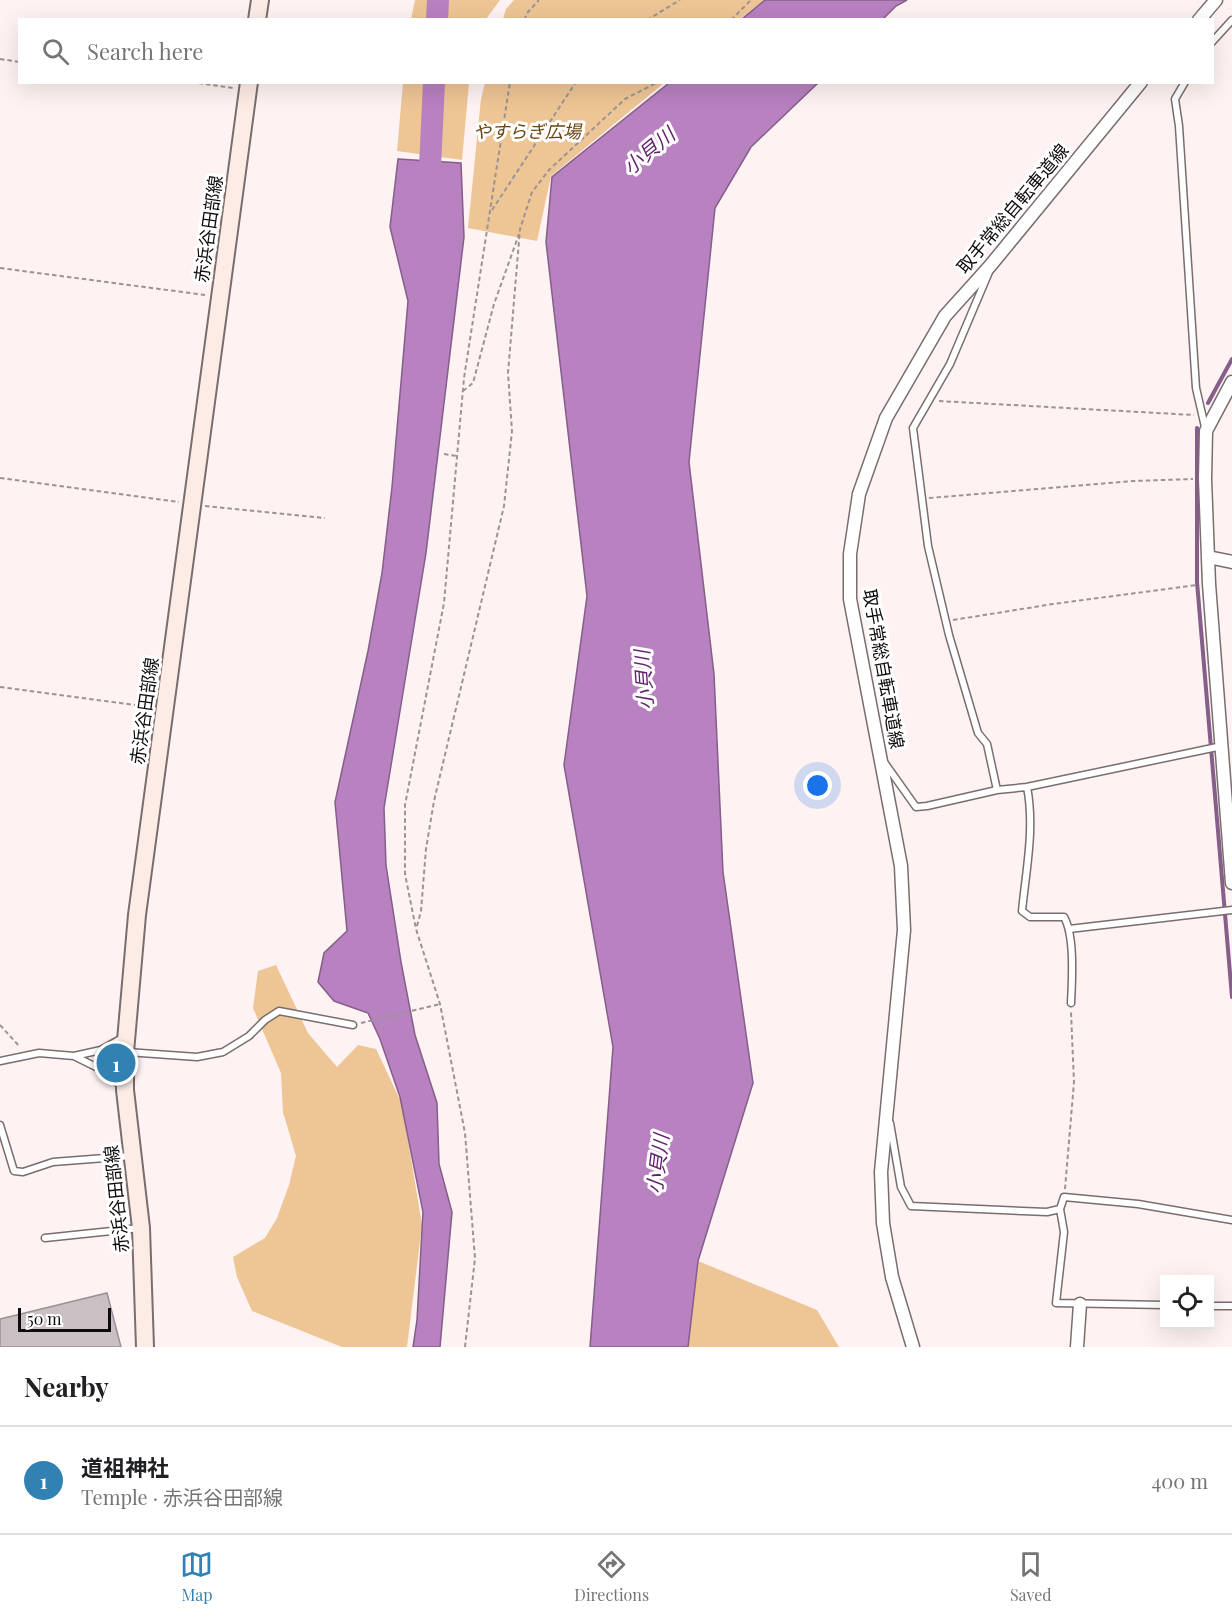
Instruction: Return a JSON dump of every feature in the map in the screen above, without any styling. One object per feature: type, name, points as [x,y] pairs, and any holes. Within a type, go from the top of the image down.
[{"type":"main road","points":[[257,18],[260,0]]},
{"type":"main road","name":"赤浜谷田部線","points":[[145,1347],[141,1228],[126,1089],[126,1044],[137,915],[248,86]]},
{"type":"street","points":[[1201,18],[1216,0]]},
{"type":"street","name":"取手常総自転車道線","points":[[913,1347],[892,1276],[883,1223],[881,1172],[904,930],[902,866],[850,599],[850,554],[859,494],[886,418],[945,316],[990,266],[1139,84]]},
{"type":"street","points":[[1232,382],[1206,431],[1205,479],[1209,584],[1232,883]]},
{"type":"street","points":[[1208,557],[1232,562]]},
{"type":"street","points":[[1077,1347],[1080,1304]]},
{"type":"lane","points":[[1214,40],[1232,20]]},
{"type":"lane","points":[[1184,84],[1175,99],[1179,126],[1197,388],[1206,431]]},
{"type":"lane","points":[[990,266],[981,294],[950,364],[913,428],[928,546],[945,622],[978,733],[987,744],[997,790]]},
{"type":"lane","points":[[880,756],[916,807],[997,790],[1027,787],[1222,745]]},
{"type":"lane","points":[[1027,787],[1032,829],[1022,911],[1030,917],[1064,917],[1069,929],[1072,971],[1071,1003]]},
{"type":"lane","points":[[1069,929],[1232,910]]},
{"type":"lane","points":[[0,1061],[39,1053],[74,1056],[126,1044],[197,1057],[223,1052],[249,1036],[265,1020],[279,1011],[354,1024]]},
{"type":"lane","points":[[74,1056],[98,1068],[126,1089]]},
{"type":"lane","points":[[887,1105],[901,1187],[911,1206],[1047,1212],[1060,1209]]},
{"type":"lane","points":[[0,1125],[14,1171],[23,1172],[52,1162],[132,1156]]},
{"type":"lane","points":[[1160,1305],[1056,1303],[1064,1232],[1060,1209],[1064,1197],[1138,1204],[1232,1220]]},
{"type":"lane","points":[[45,1238],[141,1228]]},
{"type":"lane","points":[[1214,1306],[1232,1306]]},
{"type":"path","points":[[525,18],[539,0]]},
{"type":"path","points":[[650,18],[680,0]]},
{"type":"path","points":[[733,18],[751,0]]},
{"type":"path","points":[[0,59],[18,62]]},
{"type":"path","points":[[220,84],[248,86]]},
{"type":"path","points":[[465,1347],[475,1258],[465,1132],[440,1004],[416,929],[405,874],[405,805],[444,603],[463,392],[510,84]]},
{"type":"path","points":[[491,210],[575,84]]},
{"type":"path","points":[[463,392],[473,382],[494,304],[532,192],[549,170],[625,99],[654,84]]},
{"type":"path","points":[[416,929],[421,911],[426,849],[434,801],[504,506],[512,431],[508,373],[520,228]]},
{"type":"path","points":[[0,268],[220,297]]},
{"type":"path","points":[[928,400],[1202,416]]},
{"type":"path","points":[[444,454],[457,456]]},
{"type":"path","points":[[0,478],[192,504],[325,518]]},
{"type":"path","points":[[922,499],[1133,481],[1205,479]]},
{"type":"path","points":[[945,622],[1053,604],[1209,584]]},
{"type":"path","points":[[0,687],[165,708]]},
{"type":"path","points":[[1064,1197],[1074,1082],[1071,1003]]},
{"type":"path","points":[[367,1022],[440,1004]]},
{"type":"path","points":[[0,1025],[24,1051],[39,1053]]},
{"type":"green space","points":[[415,0],[500,0],[487,18],[411,18]]},
{"type":"green space","points":[[514,0],[764,0],[741,18],[503,18],[506,9]]},
{"type":"green space","points":[[403,84],[469,84],[462,160],[397,151]]},
{"type":"green space","name":"やすらぎ広場","points":[[485,84],[663,84],[551,176],[537,241],[468,228]]},
{"type":"green space","points":[[276,965],[308,1033],[337,1067],[358,1045],[376,1049],[402,1104],[422,1225],[407,1347],[342,1347],[252,1311],[237,1277],[233,1257],[265,1238],[277,1218],[289,1185],[296,1156],[283,1112],[281,1073],[253,1008],[258,971]]},
{"type":"green space","points":[[698,1261],[817,1310],[839,1347],[688,1347]]},
{"type":"water","points":[[765,0],[907,0],[896,6],[884,18],[743,18]]},
{"type":"water","name":"小貝川","points":[[668,84],[817,84],[751,147],[715,208],[689,462],[714,674],[723,872],[753,1083],[698,1261],[688,1347],[590,1347],[613,1047],[564,765],[587,596],[546,242],[552,177]]},
{"type":"water","points":[[398,159],[461,163],[464,237],[426,553],[384,808],[386,865],[401,962],[415,1035],[437,1103],[439,1164],[452,1212],[440,1347],[413,1347],[417,1320],[423,1212],[400,1097],[380,1039],[368,1013],[334,1001],[318,982],[324,953],[347,931],[335,802],[368,651],[382,573],[392,487],[408,301],[390,227]]},
{"type":"building","points":[[107,1293],[121,1347],[0,1347],[0,1319]]},
{"type":"waterway","points":[[437,18],[438,0]]},
{"type":"waterway","points":[[431,192],[434,84]]},
{"type":"waterway","points":[[1208,403],[1232,359]]},
{"type":"waterway","points":[[1197,428],[1197,582],[1232,997]]},
{"type":"place","name":"道祖神社","points":[[116,1063]]}]
